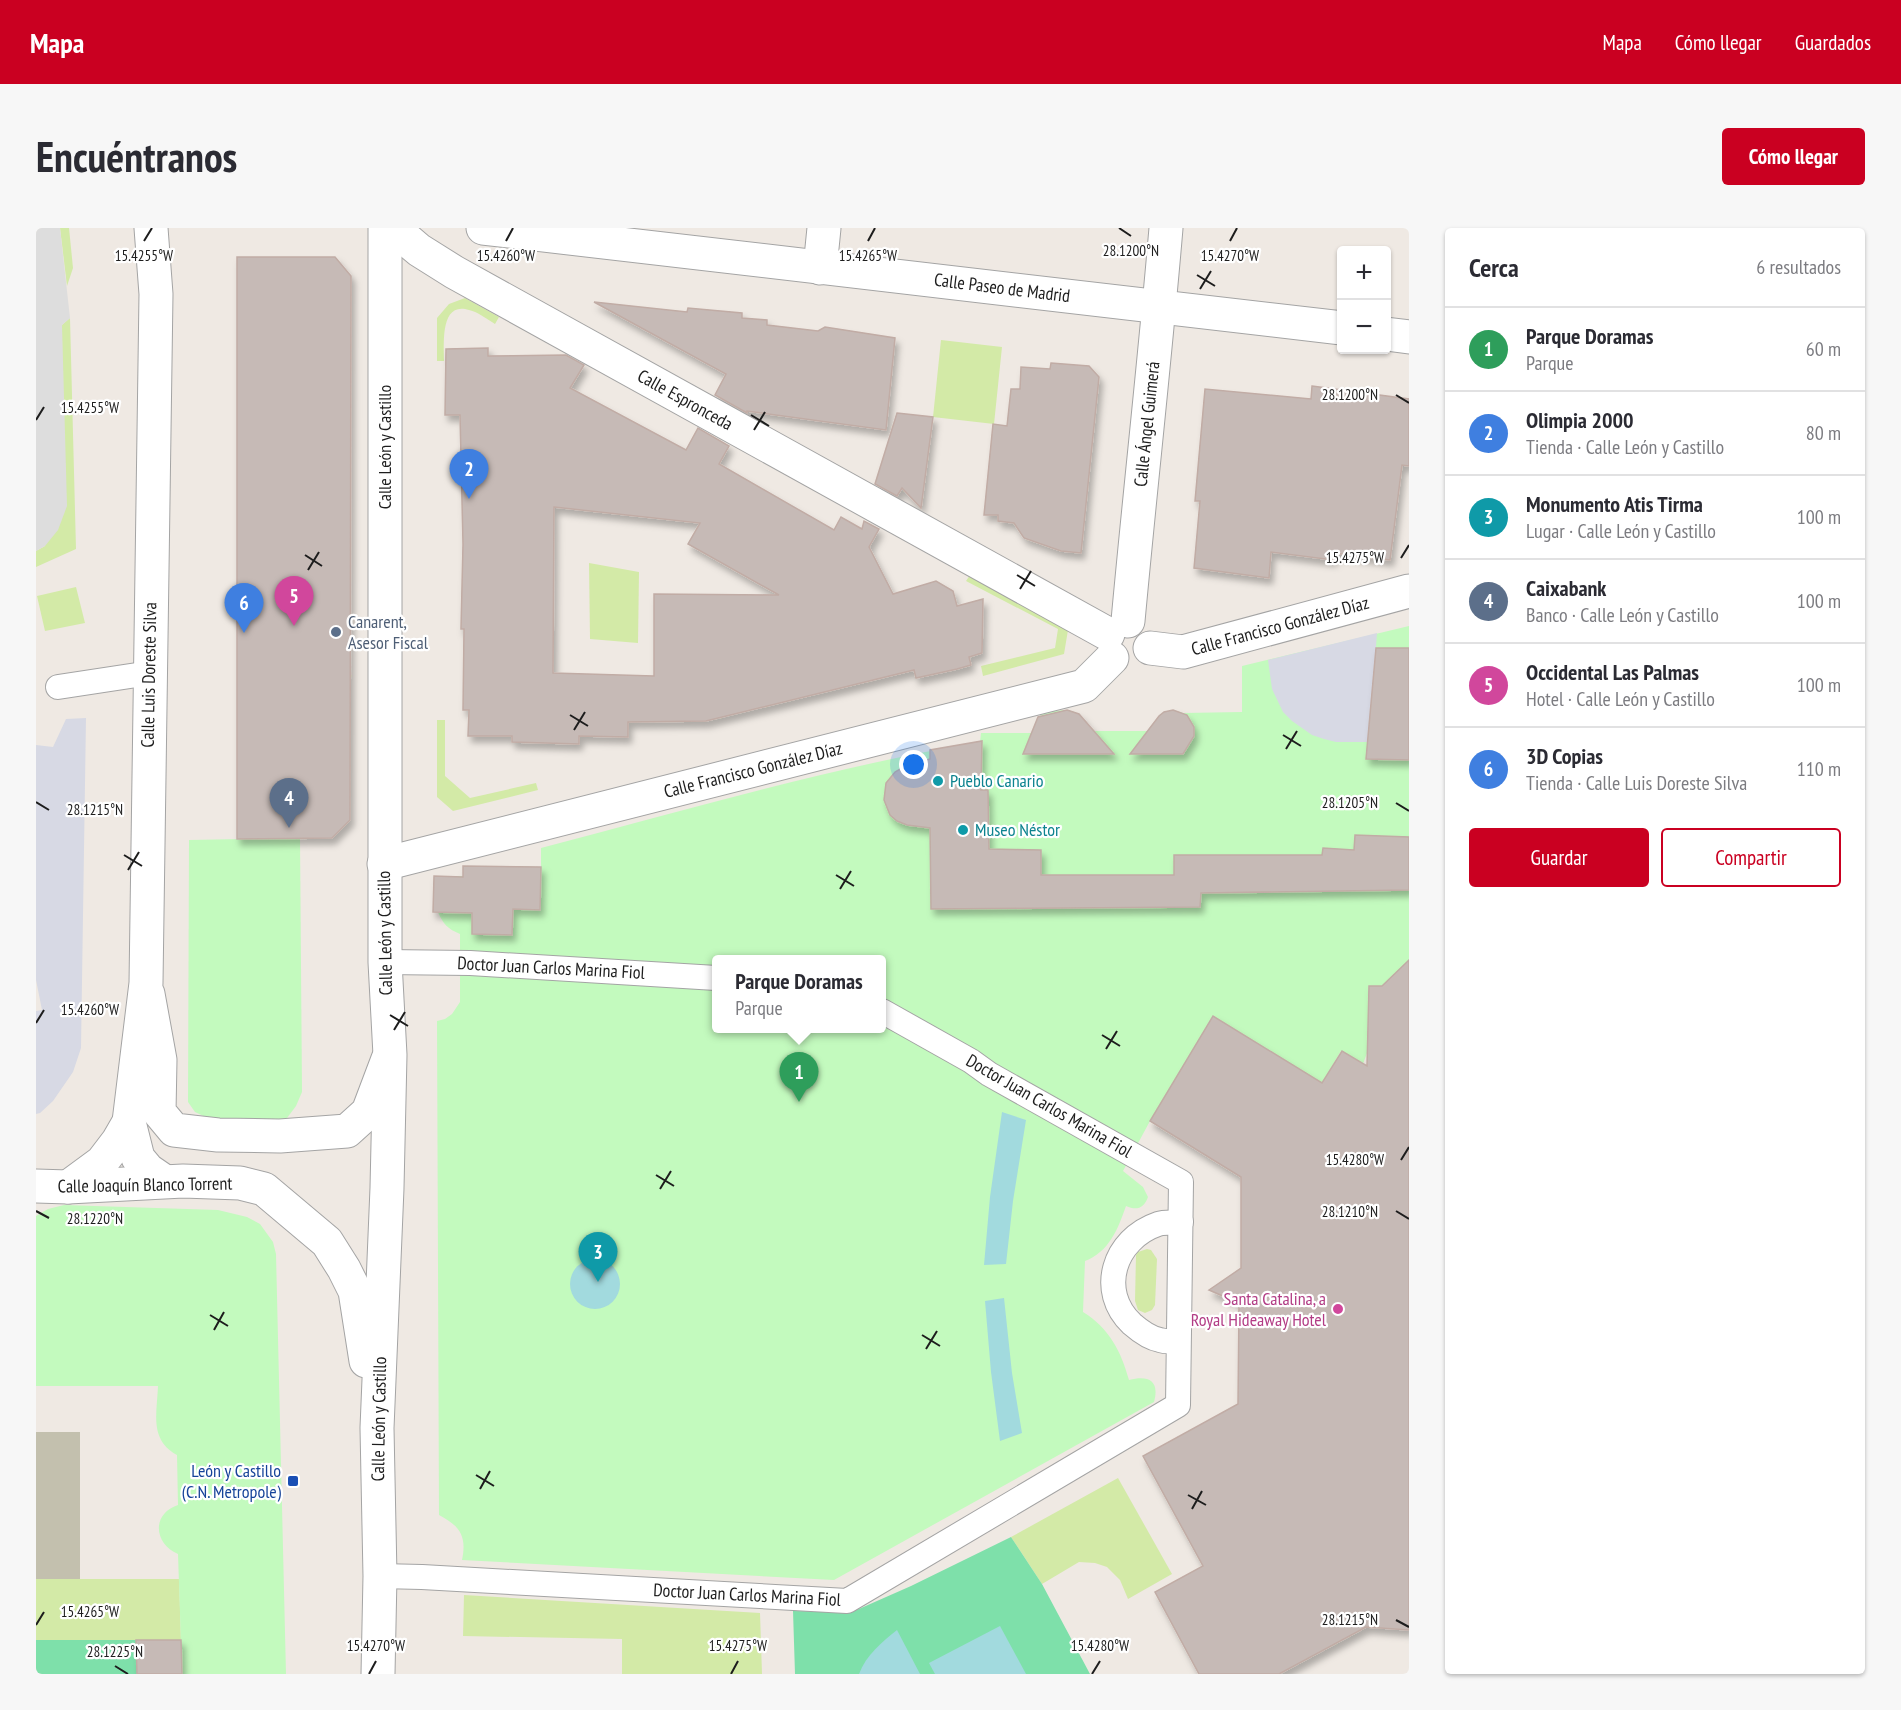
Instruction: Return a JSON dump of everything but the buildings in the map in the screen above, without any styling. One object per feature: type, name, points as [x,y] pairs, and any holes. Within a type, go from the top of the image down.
[{"type":"street","name":"Calle Luis Doreste Silva","points":[[151,228],[156,294],[146,983],[129,1122],[138,1158],[148,1170],[164,1181]]},
{"type":"street","name":"Calle León y Castillo","points":[[378,1674],[380,1576],[377,1428],[390,1055],[384,962],[385,228]]},
{"type":"street","name":"Calle Espronceda","points":[[393,228],[419,250],[454,272],[1116,637],[1136,622],[1143,626],[1150,640],[1150,648]]},
{"type":"street","name":"Calle Paseo de Madrid","points":[[483,228],[1337,328]]},
{"type":"street","points":[[820,268],[824,228]]},
{"type":"street","name":"Calle Ángel Guimerá","points":[[1116,637],[1159,306],[1166,228]]},
{"type":"street","points":[[1391,335],[1409,337]]},
{"type":"street","name":"Calle Francisco González Díaz","points":[[1150,648],[1183,652],[1409,591]]},
{"type":"street","name":"Calle Francisco González Díaz","points":[[384,864],[1084,686],[1116,637]]},
{"type":"street","points":[[146,983],[160,1060],[159,1112],[174,1130],[218,1135],[280,1136],[347,1131],[368,1112],[390,1055]]},
{"type":"street","name":"Calle Luis Doreste Silva","points":[[68,1187],[102,1162],[129,1122]]},
{"type":"street","name":"Calle Joaquín Blanco Torrent","points":[[36,1186],[68,1187],[164,1181],[240,1183],[264,1190],[327,1242],[355,1291],[377,1428]]},
{"type":"lane","points":[[58,687],[150,673]]},
{"type":"lane","name":"Doctor Juan Carlos Marina Fiol","points":[[384,962],[470,963],[712,978]]},
{"type":"lane","name":"Doctor Juan Carlos Marina Fiol","points":[[380,1576],[422,1576],[848,1601],[1178,1405],[1181,1182],[886,1013]]},
{"type":"lane","points":[[1178,1342],[1158,1340],[1140,1332],[1125,1318],[1116,1301],[1113,1281],[1116,1261],[1127,1244],[1142,1231],[1160,1223],[1181,1222]]},
{"type":"shaded area","points":[[36,228],[60,228],[70,318],[62,325],[67,506],[58,530],[45,546],[36,551]]},
{"type":"shaded area","points":[[1377,633],[1369,742],[1336,742],[1312,735],[1283,712],[1272,689],[1268,660]]},
{"type":"shaded area","points":[[86,718],[81,1048],[73,1072],[53,1101],[36,1114],[36,1011],[42,1010],[36,980],[36,745],[53,747],[66,719]]},
{"type":"shaded area","points":[[36,1432],[80,1432],[80,1579],[36,1579]]},
{"type":"green space","points":[[60,228],[69,228],[73,268],[67,286]]},
{"type":"green space","points":[[465,298],[499,317],[495,324],[472,311],[460,309],[453,312],[448,317],[444,335],[444,361],[437,361],[437,318],[449,304]]},
{"type":"green space","points":[[70,318],[76,549],[36,567],[36,551],[45,546],[62,325]]},
{"type":"green space","points":[[941,340],[1002,347],[994,424],[933,417]]},
{"type":"green space","points":[[589,563],[639,572],[638,643],[590,639]]},
{"type":"green space","points":[[972,572],[1069,624],[1064,654],[983,676],[981,666],[1055,648],[1058,629],[966,581]]},
{"type":"green space","points":[[76,587],[85,623],[45,631],[37,596]]},
{"type":"green space","points":[[1409,626],[1409,960],[1392,987],[1369,986],[1367,1053],[1363,1064],[1341,1051],[1322,1083],[1213,1016],[1150,1121],[1123,1171],[1143,1187],[1148,1197],[1140,1208],[1126,1206],[1116,1231],[1106,1246],[1085,1261],[1083,1312],[1100,1325],[1113,1341],[1129,1380],[1142,1378],[1154,1384],[1154,1402],[834,1580],[462,1560],[463,1544],[460,1533],[452,1523],[439,1515],[437,1021],[452,1014],[460,1002],[460,934],[446,926],[438,912],[433,912],[434,876],[463,876],[463,866],[541,867],[541,848],[705,804],[870,764],[980,742],[981,733],[1043,733],[1040,713],[1055,708],[1057,711],[1068,710],[1077,714],[1084,721],[1088,731],[1153,731],[1159,716],[1173,710],[1183,713],[1242,712],[1242,666]]},
{"type":"green space","points":[[437,720],[445,720],[445,776],[470,798],[536,783],[538,790],[453,811],[437,797]]},
{"type":"green space","points":[[300,838],[302,1092],[287,1118],[273,1124],[214,1121],[195,1112],[188,1102],[189,840]]},
{"type":"green space","points":[[64,1205],[218,1210],[247,1217],[260,1224],[273,1242],[276,1254],[286,1674],[182,1674],[178,1554],[164,1543],[159,1529],[163,1515],[178,1505],[177,1455],[168,1449],[158,1434],[156,1416],[158,1386],[36,1386],[36,1216],[48,1209]]},
{"type":"green space","points":[[1147,1249],[1151,1250],[1157,1259],[1155,1305],[1152,1310],[1145,1313],[1138,1310],[1135,1301],[1136,1255]]},
{"type":"green space","points":[[1118,1478],[1172,1574],[1128,1599],[1120,1580],[1107,1567],[1095,1563],[1079,1562],[1042,1584],[1011,1537]]},
{"type":"green space","points":[[1011,1537],[1042,1584],[1090,1674],[795,1674],[793,1611],[852,1612]]},
{"type":"green space","points":[[36,1579],[179,1579],[181,1640],[36,1640]]},
{"type":"green space","points":[[464,1595],[760,1613],[762,1674],[622,1674],[622,1639],[463,1636]]},
{"type":"green space","points":[[36,1640],[181,1640],[182,1674],[36,1674]]},
{"type":"water","points":[[1002,1112],[1026,1120],[1006,1264],[984,1265],[990,1197]]},
{"type":"water","points":[[595,1259],[609,1263],[616,1270],[620,1284],[616,1298],[609,1305],[595,1309],[581,1305],[574,1298],[570,1284],[574,1270],[581,1263]]},
{"type":"water","points":[[1004,1298],[1012,1373],[1022,1433],[1000,1441],[985,1301]]},
{"type":"water","points":[[1000,1626],[1026,1674],[935,1674],[929,1663]]},
{"type":"water","points":[[897,1630],[920,1674],[859,1674],[870,1655]]},
{"type":"place","name":"Olimpia 2000","points":[[469,499]]},
{"type":"place","name":"Occidental Las Palmas","points":[[294,626]]},
{"type":"place","name":"Canarent, Asesor Fiscal","points":[[336,632]]},
{"type":"place","name":"3D Copias","points":[[244,633]]},
{"type":"place","name":"Pueblo Canario","points":[[938,781]]},
{"type":"place","name":"Caixabank","points":[[289,828]]},
{"type":"place","name":"Museo Néstor","points":[[963,830]]},
{"type":"place","name":"Parque Doramas","points":[[799,1102]]},
{"type":"place","name":"Monumento Atis Tirma","points":[[598,1282]]},
{"type":"place","name":"Santa Catalina, a Royal Hideaway Hotel","points":[[1338,1309]]},
{"type":"place","name":"León y Castillo (C.N. Metropole)","points":[[293,1481]]}]
